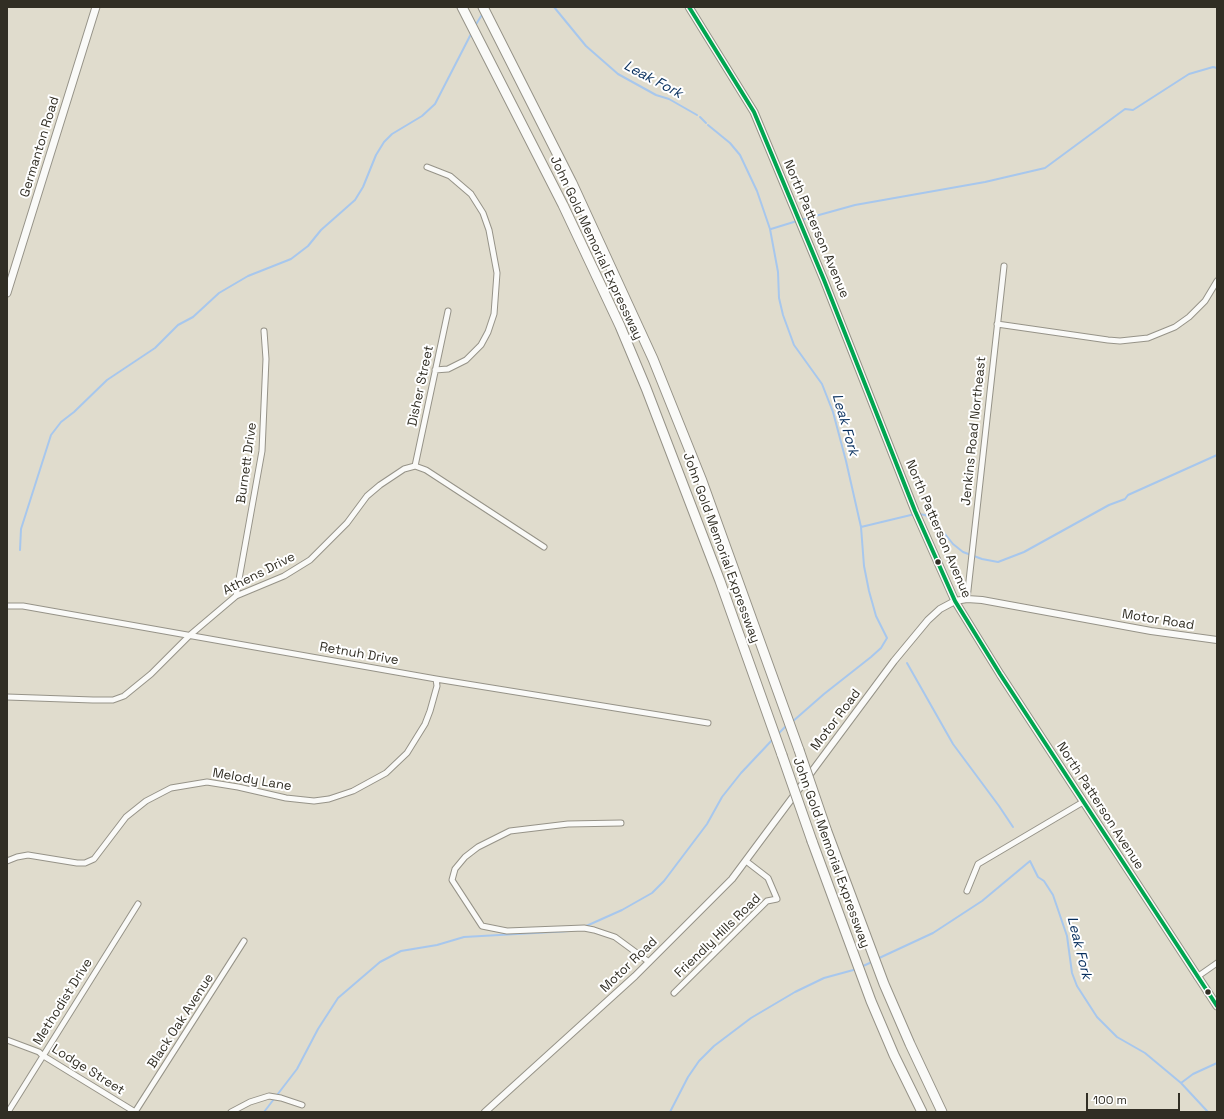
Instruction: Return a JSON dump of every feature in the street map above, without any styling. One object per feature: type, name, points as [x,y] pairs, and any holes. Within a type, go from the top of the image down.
[{"type":"highway","name":"John Gold Memorial Expressway","points":[[462,7],[563,205],[643,381],[720,581],[812,841],[871,1001],[894,1055],[922,1112]]},
{"type":"highway","name":"John Gold Memorial Expressway","points":[[483,7],[572,183],[653,359],[702,481],[826,829],[884,984],[942,1112]]},
{"type":"main road","name":"Germanton Road","points":[[7,293],[96,7]]},
{"type":"main road","name":"North Patterson Avenue","points":[[689,7],[754,112],[822,273],[915,511],[955,601],[1083,802],[1217,1006]]},
{"type":"street","points":[[428,167],[450,176],[471,194],[483,213],[489,230],[497,273],[494,314],[488,332],[481,345],[466,360],[448,369],[435,370]]},
{"type":"street","name":"Jenkins Road Northeast","points":[[968,599],[1004,266]]},
{"type":"street","points":[[997,324],[1108,340],[1120,341],[1148,338],[1175,327],[1189,317],[1205,301],[1217,281]]},
{"type":"street","name":"Disher Street","points":[[415,466],[448,311]]},
{"type":"street","name":"Burnett Drive","points":[[236,596],[262,451],[266,359],[264,331]]},
{"type":"street","points":[[415,466],[426,470],[544,547]]},
{"type":"street","name":"Athens Drive","points":[[7,697],[93,700],[119,698],[129,693],[151,674],[190,635],[236,596],[284,576],[310,560],[342,528],[367,496],[394,474],[415,466]]},
{"type":"street","name":"Motor Road","points":[[485,1112],[649,962],[732,879],[909,641],[934,614],[955,601],[968,599],[1217,640]]},
{"type":"street","name":"Retnuh Drive","points":[[7,606],[23,606],[436,679],[708,722]]},
{"type":"street","name":"Melody Lane","points":[[7,861],[28,855],[77,863],[85,863],[94,859],[100,854],[126,817],[146,801],[171,788],[207,782],[238,787],[286,798],[314,801],[329,799],[353,791],[386,773],[407,753],[425,724],[437,686],[436,679]]},
{"type":"street","points":[[967,891],[978,864],[1083,802]]},
{"type":"street","points":[[620,824],[568,824],[510,831],[478,847],[464,857],[455,869],[452,880],[482,926],[507,931],[584,928],[594,930],[614,938],[649,962]]},
{"type":"street","name":"Friendly Hills Road","points":[[674,993],[767,901],[777,899],[768,878],[746,861]]},
{"type":"street","name":"Methodist Drive","points":[[8,1112],[42,1055],[138,904]]},
{"type":"street","name":"Black Oak Avenue","points":[[135,1112],[244,941]]},
{"type":"street","points":[[1197,977],[1217,963]]},
{"type":"street","name":"Lodge Street","points":[[7,1040],[39,1052],[135,1112]]},
{"type":"street","points":[[231,1112],[250,1102],[269,1096],[302,1104]]},
{"type":"waterway","name":"Leak Fork","points":[[554,7],[586,46],[618,74],[656,95],[669,99],[697,115]]},
{"type":"waterway","points":[[475,26],[483,13]]},
{"type":"waterway","points":[[20,550],[21,529],[51,435],[61,422],[74,412],[107,380],[155,348],[178,325],[193,317],[219,293],[248,276],[291,259],[308,246],[321,230],[355,200],[363,187],[376,155],[384,142],[392,134],[422,116],[435,104],[472,32]]},
{"type":"waterway","points":[[801,220],[855,205],[985,182],[1045,168],[1125,109],[1133,110],[1189,74],[1213,67],[1217,68]]},
{"type":"waterway","name":"Leak Fork","points":[[700,117],[706,123]]},
{"type":"waterway","name":"Leak Fork","points":[[708,125],[730,143],[740,155],[757,191],[770,229],[778,272],[779,298],[783,315],[794,345],[822,384],[833,412],[861,527],[864,566],[869,591],[876,616],[887,638],[881,648],[871,657],[824,694],[792,722]]},
{"type":"waterway","points":[[771,229],[797,221]]},
{"type":"waterway","points":[[919,514],[925,515],[937,524],[953,544],[963,552],[982,559],[998,562],[1024,552],[1109,505],[1125,499],[1128,495],[1217,455]]},
{"type":"waterway","points":[[861,527],[915,514]]},
{"type":"waterway","name":"Leak Fork","points":[[907,663],[953,744],[1013,827]]},
{"type":"waterway","points":[[778,734],[786,726]]},
{"type":"waterway","points":[[584,927],[622,910],[652,893],[664,881],[707,824],[722,797],[741,773],[774,738]]},
{"type":"waterway","name":"Leak Fork","points":[[877,959],[933,933],[982,901],[1030,861],[1038,877],[1044,881],[1053,895],[1067,936],[1072,973],[1077,986],[1097,1017],[1117,1037],[1145,1053],[1181,1083],[1208,1112]]},
{"type":"waterway","points":[[264,1112],[297,1069],[318,1029],[338,998],[380,962],[401,951],[437,945],[464,937],[570,931]]},
{"type":"waterway","points":[[861,967],[874,961]]},
{"type":"waterway","points":[[670,1112],[688,1077],[699,1061],[714,1046],[751,1018],[795,992],[824,978],[857,969]]},
{"type":"waterway","points":[[1181,1083],[1193,1074],[1217,1063]]},
{"type":"transit line","points":[[689,7],[754,112],[824,280],[915,511],[955,601],[1000,674],[1217,1006]]}]
